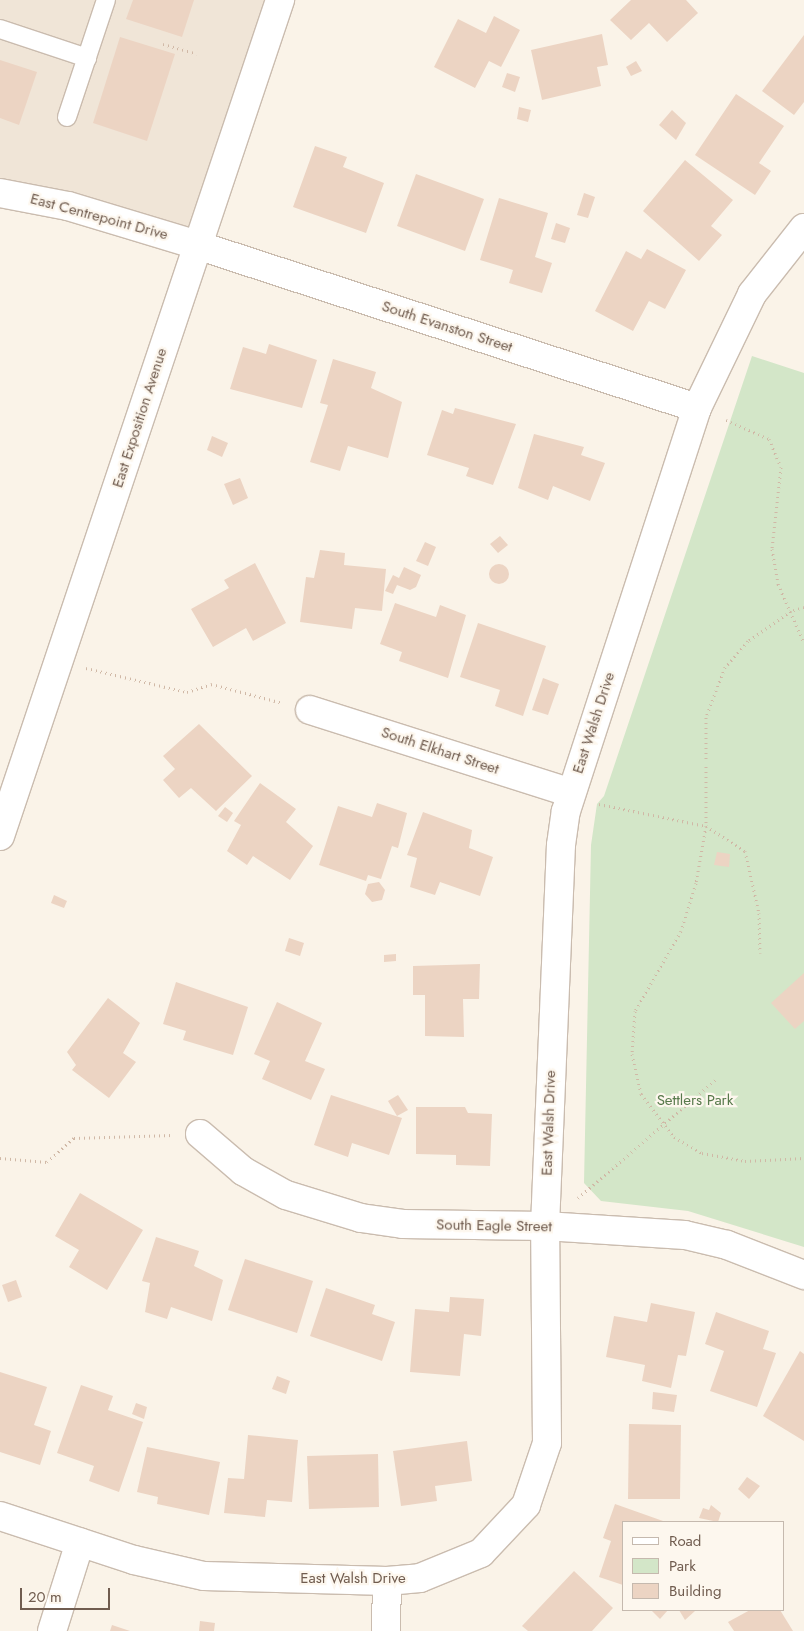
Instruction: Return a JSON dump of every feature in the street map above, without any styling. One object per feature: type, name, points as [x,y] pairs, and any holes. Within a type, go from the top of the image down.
[{"type":"street","name":"East Exposition Avenue","points":[[0,836],[280,0]]},
{"type":"street","name":"East Centrepoint Drive","points":[[0,193],[68,206],[197,245]]},
{"type":"street","name":"East Walsh Drive","points":[[0,1516],[80,1542],[204,1576],[387,1581],[436,1574],[480,1553],[516,1518],[540,1475],[547,1443],[545,1226],[561,845],[571,793],[697,408],[752,294],[804,228]]},
{"type":"street","name":"South Evanston Street","points":[[197,245],[697,408]]},
{"type":"street","name":"South Elkhart Street","points":[[310,710],[571,793]]},
{"type":"street","name":"South Eagle Street","points":[[200,1134],[242,1171],[286,1195],[360,1218],[403,1224],[545,1226],[685,1235],[727,1245],[804,1275]]},
{"type":"street","points":[[52,1631],[80,1542]]},
{"type":"street","points":[[386,1631],[387,1581]]},
{"type":"lane","points":[[67,117],[106,0]]},
{"type":"lane","points":[[0,29],[87,58]]},
{"type":"path","points":[[163,44],[197,54]]},
{"type":"path","points":[[726,420],[769,439],[781,467],[772,549],[778,584],[804,643]]},
{"type":"path","points":[[804,607],[791,611],[748,641],[725,667],[706,717],[706,826],[682,931],[635,1011],[632,1054],[641,1094],[674,1137],[702,1152],[745,1160],[804,1158]]},
{"type":"path","points":[[58,662],[187,692],[211,684],[310,710]]},
{"type":"path","points":[[597,804],[706,826],[744,851],[760,913],[760,953]]},
{"type":"path","points":[[545,1226],[715,1080]]},
{"type":"path","points":[[0,1158],[47,1162],[74,1138],[200,1134]]},
{"type":"shaded area","points":[[0,0],[280,0],[197,245],[0,193]]},
{"type":"green space","name":"Settlers Park","points":[[752,356],[804,373],[804,1247],[688,1211],[601,1201],[584,1183],[591,845],[597,804],[604,796]]},
{"type":"building","points":[[133,0],[194,0],[182,37],[126,19]]},
{"type":"building","points":[[631,0],[686,0],[698,13],[667,42],[649,23],[631,40],[610,20]]},
{"type":"building","points":[[494,16],[520,30],[501,67],[489,61],[475,88],[434,67],[458,19],[486,33]]},
{"type":"building","points":[[602,34],[608,65],[597,67],[601,86],[542,100],[531,50]]},
{"type":"building","points":[[804,35],[804,102],[794,115],[762,91]]},
{"type":"building","points":[[120,37],[175,54],[147,141],[93,123]]},
{"type":"building","points":[[0,60],[37,72],[19,125],[0,118]]},
{"type":"building","points":[[636,61],[642,71],[631,76],[626,67]]},
{"type":"building","points":[[507,73],[520,77],[515,92],[502,87]]},
{"type":"building","points":[[736,94],[784,126],[759,163],[771,171],[755,195],[695,155]]},
{"type":"building","points":[[519,107],[531,110],[528,122],[517,119]]},
{"type":"building","points":[[672,110],[686,123],[676,140],[659,125]]},
{"type":"building","points":[[315,146],[347,157],[343,167],[384,183],[366,233],[293,207]]},
{"type":"building","points":[[685,160],[733,200],[711,226],[722,235],[699,261],[643,211]]},
{"type":"building","points":[[416,174],[484,199],[465,251],[397,226]]},
{"type":"building","points":[[584,193],[595,197],[588,218],[577,215]]},
{"type":"building","points":[[499,198],[548,213],[535,257],[552,263],[542,293],[509,283],[513,270],[480,260]]},
{"type":"building","points":[[556,223],[570,228],[565,243],[551,239]]},
{"type":"building","points":[[647,249],[686,270],[665,309],[649,301],[633,331],[595,311],[626,251],[641,259]]},
{"type":"building","points":[[269,344],[317,360],[302,408],[230,389],[243,347],[266,354]]},
{"type":"building","points":[[333,359],[376,372],[371,388],[402,402],[388,458],[348,446],[340,471],[310,462],[328,405],[320,403]]},
{"type":"building","points":[[455,408],[516,424],[493,485],[466,476],[469,468],[427,455],[442,410],[453,414]]},
{"type":"building","points":[[534,434],[584,447],[581,455],[605,463],[590,501],[553,486],[548,500],[518,488]]},
{"type":"building","points":[[212,436],[228,443],[222,457],[207,450]]},
{"type":"building","points":[[240,478],[248,498],[233,505],[224,484]]},
{"type":"building","points":[[500,536],[508,545],[498,553],[490,544]]},
{"type":"building","points":[[425,542],[436,547],[428,566],[416,561]]},
{"type":"building","points":[[320,550],[345,553],[344,565],[386,569],[382,611],[355,608],[352,629],[300,622],[306,577],[314,578]]},
{"type":"building","points":[[255,563],[286,623],[253,641],[246,628],[213,647],[191,609],[229,588],[224,580]]},
{"type":"building","points":[[499,564],[506,567],[509,574],[506,581],[499,584],[492,581],[489,574],[492,567]]},
{"type":"building","points":[[404,567],[421,575],[416,587],[410,590],[397,585],[393,594],[385,591],[393,575],[399,578]]},
{"type":"building","points":[[395,603],[436,617],[440,605],[466,615],[448,678],[399,661],[402,652],[380,644]]},
{"type":"building","points":[[478,623],[546,646],[523,716],[495,706],[500,690],[460,677]]},
{"type":"building","points":[[543,678],[559,684],[548,715],[532,710]]},
{"type":"building","points":[[199,724],[252,776],[216,811],[191,788],[179,798],[163,780],[175,769],[163,756]]},
{"type":"building","points":[[260,783],[296,809],[286,822],[313,846],[290,880],[253,856],[247,865],[227,851],[241,825],[234,821]]},
{"type":"building","points":[[377,803],[407,813],[398,848],[392,846],[381,879],[368,875],[366,881],[319,865],[338,806],[372,817]]},
{"type":"building","points":[[225,807],[233,813],[227,822],[218,816]]},
{"type":"building","points":[[423,812],[472,830],[469,848],[493,857],[480,896],[440,882],[435,895],[410,887],[417,858],[407,855]]},
{"type":"building","points":[[717,852],[730,854],[729,867],[714,865]]},
{"type":"building","points":[[379,882],[385,890],[382,900],[372,902],[365,894],[368,884]]},
{"type":"building","points":[[54,895],[67,901],[64,908],[51,903]]},
{"type":"building","points":[[289,938],[304,943],[300,956],[285,951]]},
{"type":"building","points":[[396,954],[396,961],[384,962],[384,955]]},
{"type":"building","points":[[480,964],[479,999],[463,999],[464,1037],[425,1036],[425,995],[413,995],[413,966]]},
{"type":"building","points":[[804,973],[804,1021],[795,1029],[771,1003]]},
{"type":"building","points":[[176,982],[248,1007],[233,1055],[183,1040],[186,1031],[163,1024]]},
{"type":"building","points":[[108,998],[140,1023],[123,1053],[136,1062],[109,1098],[72,1070],[76,1065],[67,1052]]},
{"type":"building","points":[[277,1002],[322,1023],[305,1061],[325,1069],[311,1100],[262,1079],[270,1061],[254,1054]]},
{"type":"building","points":[[331,1095],[402,1118],[389,1155],[352,1143],[348,1157],[314,1145]]},
{"type":"building","points":[[398,1095],[408,1110],[397,1116],[388,1101]]},
{"type":"building","points":[[416,1107],[465,1107],[468,1113],[492,1114],[490,1166],[456,1165],[456,1155],[416,1154]]},
{"type":"building","points":[[80,1193],[143,1230],[107,1290],[69,1267],[79,1250],[55,1236]]},
{"type":"building","points":[[156,1237],[199,1251],[194,1266],[223,1280],[212,1321],[171,1307],[167,1319],[145,1312],[150,1283],[142,1281]]},
{"type":"building","points":[[245,1259],[313,1281],[297,1333],[228,1310]]},
{"type":"building","points":[[16,1280],[22,1297],[8,1302],[2,1285]]},
{"type":"building","points":[[326,1288],[375,1305],[372,1314],[395,1322],[382,1361],[310,1336]]},
{"type":"building","points":[[450,1297],[484,1299],[481,1336],[464,1334],[460,1376],[410,1372],[415,1309],[449,1312]]},
{"type":"building","points":[[651,1303],[695,1312],[686,1356],[678,1355],[671,1388],[642,1381],[645,1365],[606,1357],[614,1316],[647,1322]]},
{"type":"building","points":[[716,1312],[769,1331],[763,1349],[776,1353],[757,1407],[710,1391],[724,1351],[705,1344]]},
{"type":"building","points":[[800,1351],[804,1354],[804,1441],[763,1416]]},
{"type":"building","points":[[0,1372],[47,1387],[34,1425],[51,1431],[40,1465],[0,1452]]},
{"type":"building","points":[[277,1376],[290,1381],[286,1394],[272,1389]]},
{"type":"building","points":[[81,1385],[113,1396],[108,1410],[143,1422],[119,1492],[89,1481],[94,1466],[57,1453]]},
{"type":"building","points":[[653,1392],[677,1395],[674,1412],[652,1409]]},
{"type":"building","points":[[136,1403],[147,1407],[144,1419],[132,1414]]},
{"type":"building","points":[[629,1424],[681,1425],[680,1499],[628,1499]]},
{"type":"building","points":[[248,1435],[298,1440],[292,1502],[267,1500],[265,1517],[224,1513],[228,1478],[244,1479]]},
{"type":"building","points":[[467,1441],[472,1481],[435,1486],[437,1501],[401,1506],[393,1451]]},
{"type":"building","points":[[147,1447],[220,1462],[209,1515],[157,1504],[158,1497],[137,1492]]},
{"type":"building","points":[[378,1454],[379,1507],[309,1509],[307,1456]]},
{"type":"building","points":[[747,1477],[760,1486],[749,1499],[738,1489]]},
{"type":"building","points":[[615,1504],[663,1521],[622,1521],[622,1585],[599,1577],[611,1541],[603,1538]]},
{"type":"building","points":[[711,1505],[721,1513],[718,1521],[699,1518],[703,1508],[709,1510]]},
{"type":"building","points":[[574,1571],[613,1608],[592,1631],[528,1631],[522,1626]]},
{"type":"building","points":[[652,1611],[667,1611],[660,1619]]},
{"type":"building","points":[[680,1611],[695,1611],[685,1620]]},
{"type":"building","points":[[748,1611],[781,1611],[793,1631],[734,1631],[728,1622]]},
{"type":"building","points":[[200,1621],[215,1623],[214,1631],[199,1631]]},
{"type":"building","points":[[112,1625],[130,1631],[110,1631]]}]
